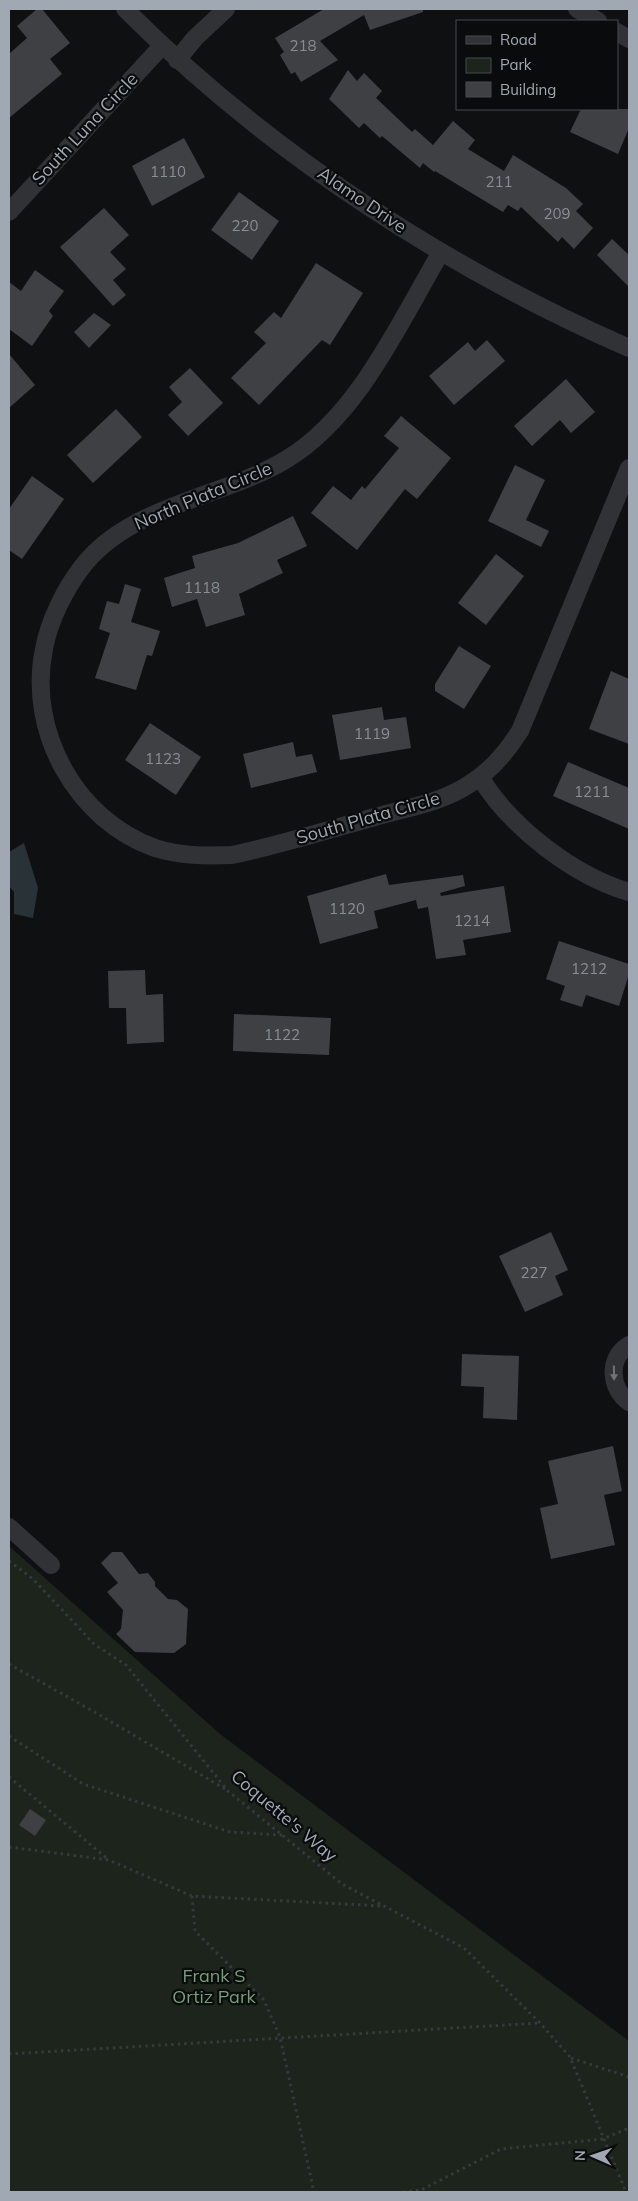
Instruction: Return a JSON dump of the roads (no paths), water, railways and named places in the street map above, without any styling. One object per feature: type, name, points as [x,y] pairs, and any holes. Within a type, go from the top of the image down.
[{"type":"street","name":"Alamo Drive","points":[[125,9],[177,60],[318,171],[441,252],[538,306],[629,348]]},
{"type":"street","points":[[177,60],[195,38],[226,9]]},
{"type":"street","points":[[577,9],[596,20]]},
{"type":"street","points":[[618,33],[629,39]]},
{"type":"street","name":"South Luna Circle","points":[[9,212],[162,46]]},
{"type":"street","name":"North Plata Circle","points":[[44,648],[51,627],[74,579],[83,565],[99,549],[123,532],[156,514],[262,473],[295,453],[330,424],[365,380],[441,252]]},
{"type":"street","name":"South Plata Circle","points":[[44,648],[42,678],[45,718],[61,767],[73,787],[89,806],[109,824],[132,838],[155,848],[180,854],[205,856],[247,852],[429,802],[449,795],[480,778],[509,748],[523,724],[629,468]]},
{"type":"street","points":[[480,778],[500,805],[537,840],[587,874],[615,888],[629,892]]},
{"type":"street","points":[[629,1345],[618,1355],[614,1365],[613,1377],[616,1388],[622,1398],[629,1402]]},
{"type":"street","points":[[9,1527],[51,1565]]},
{"type":"park label","name":"Frank S Ortiz Park","points":[[214,1986]]}]
